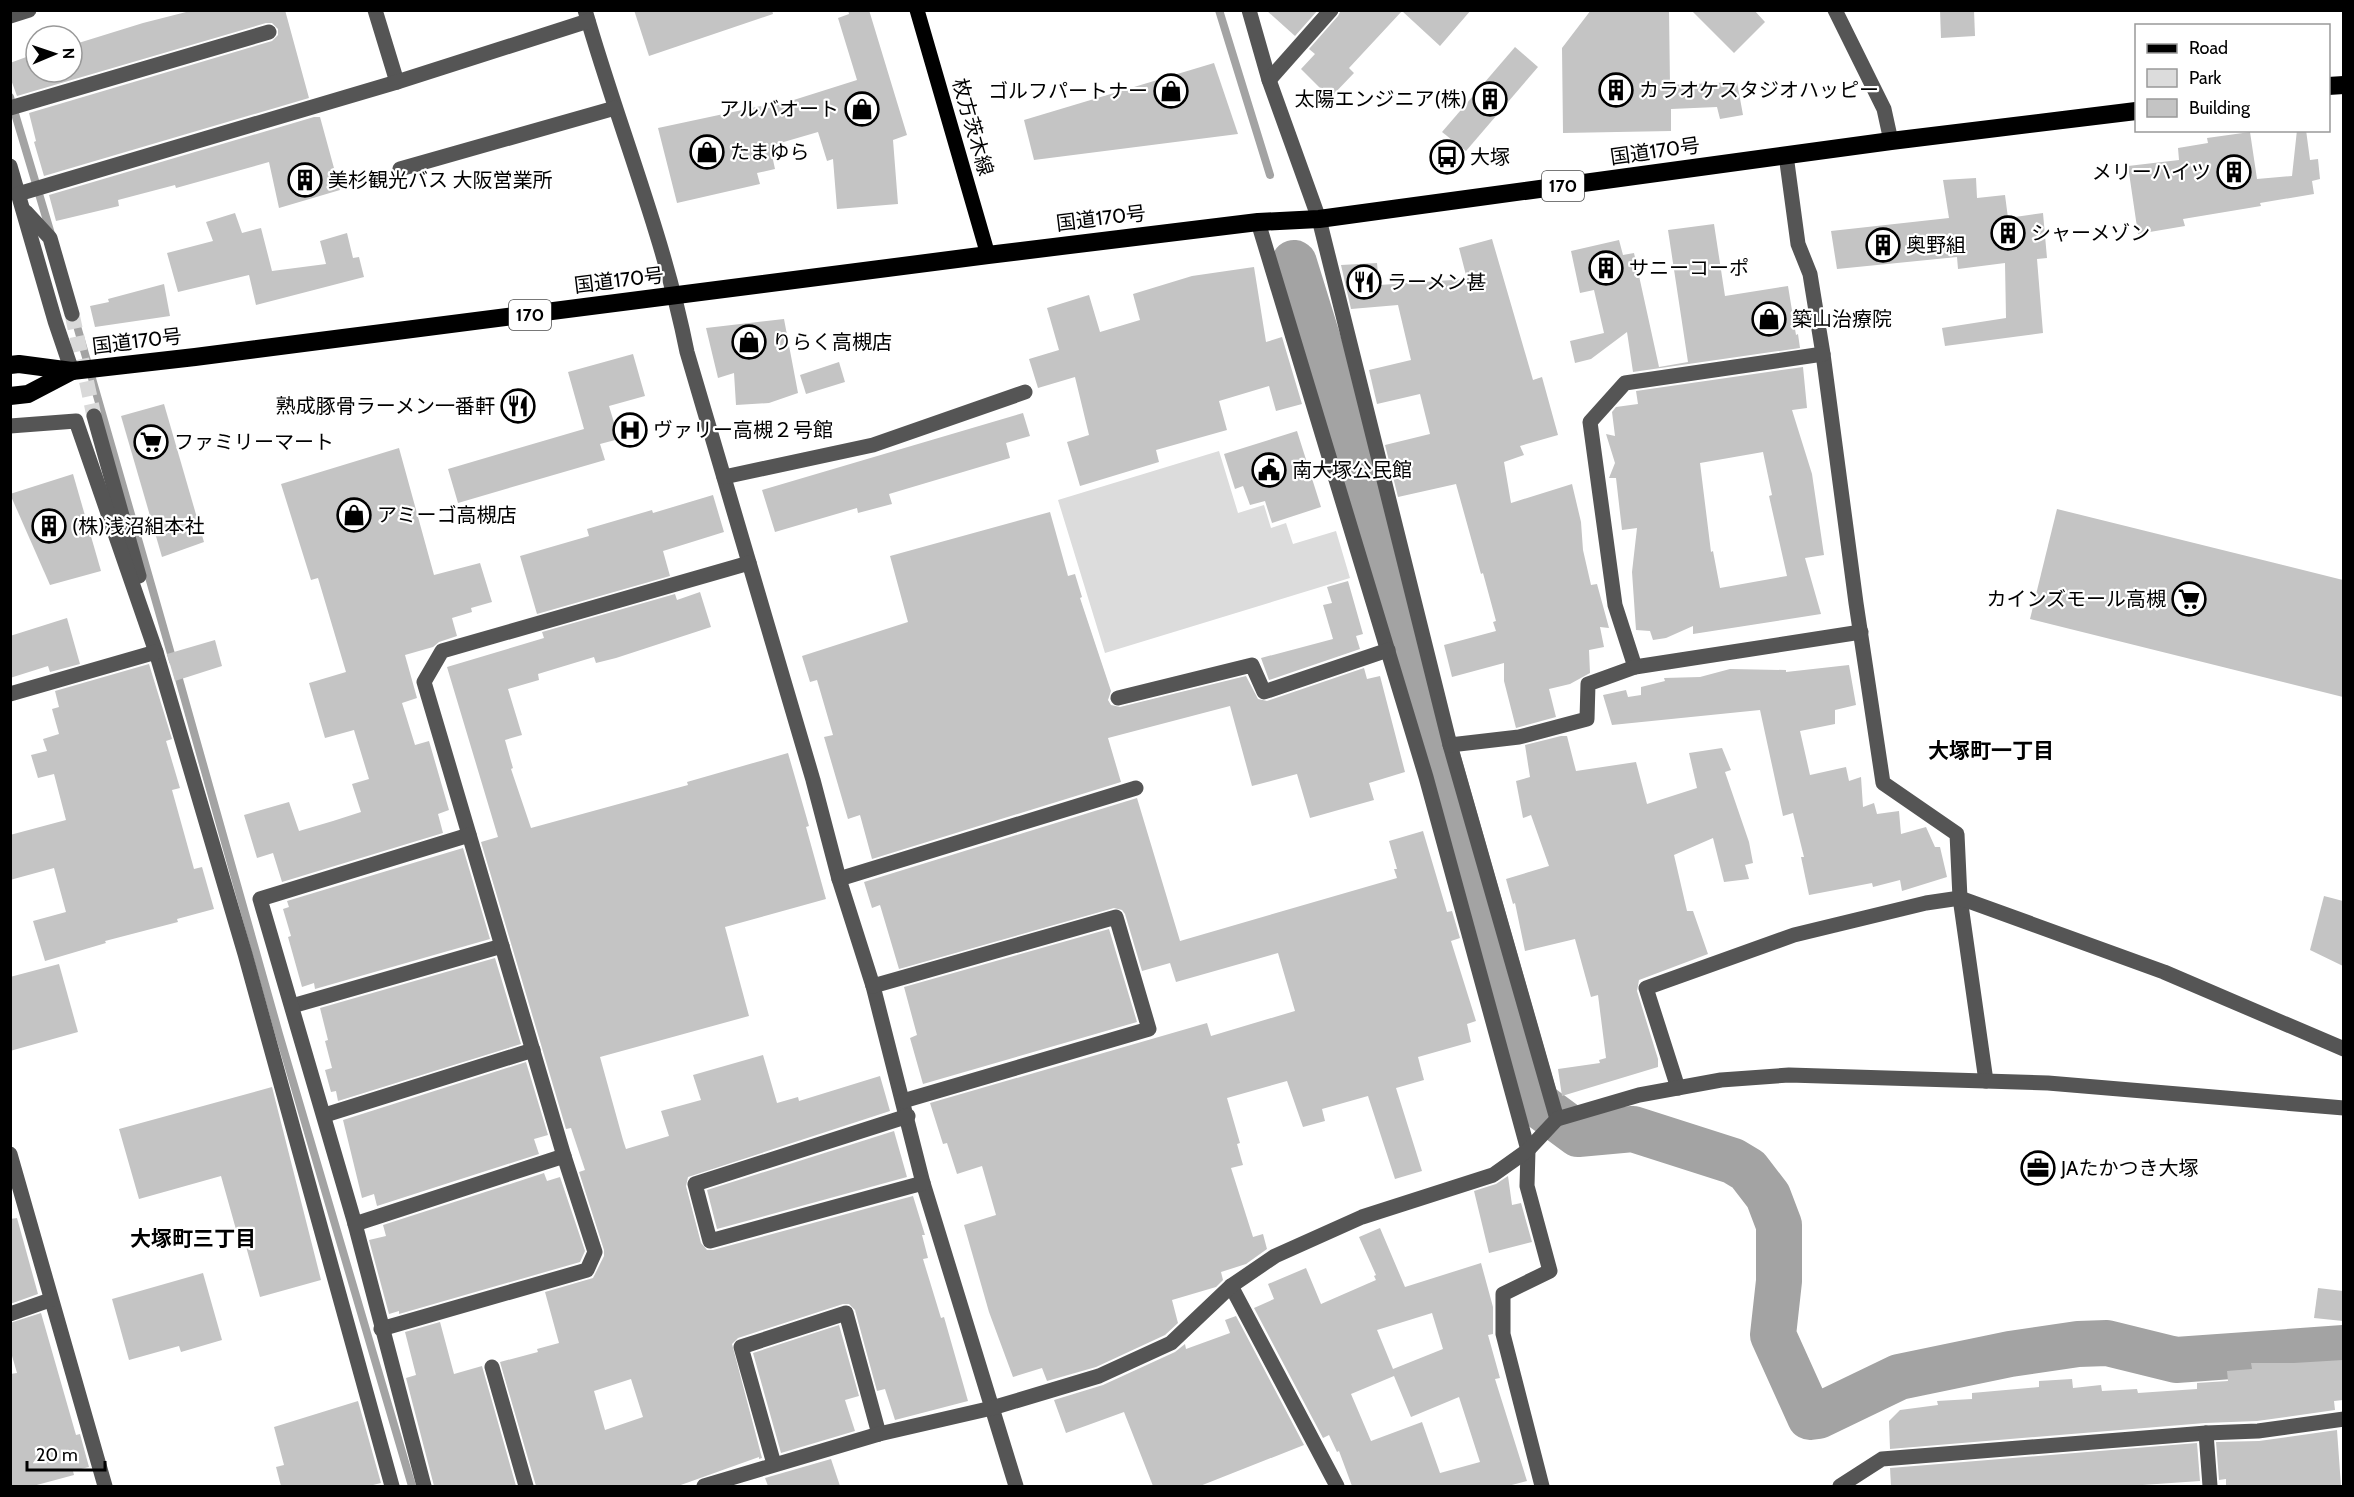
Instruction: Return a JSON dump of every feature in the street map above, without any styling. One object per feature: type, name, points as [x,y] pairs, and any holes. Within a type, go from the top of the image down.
[{"type":"highway","name":"国道170号","points":[[10,365],[19,364],[72,372],[988,255],[1258,222],[1320,219],[1891,141],[2135,111]]},
{"type":"highway","name":"国道170号","points":[[10,396],[28,394],[72,372]]},
{"type":"main road","name":"枚方茨木線","points":[[917,10],[988,255]]},
{"type":"street","points":[[10,16],[29,10]]},
{"type":"street","points":[[375,10],[397,82]]},
{"type":"street","points":[[1249,10],[1269,80],[1320,219],[1450,744],[1557,1119]]},
{"type":"street","points":[[1269,80],[1331,10]]},
{"type":"street","points":[[1835,10],[1884,109],[1891,141]]},
{"type":"street","points":[[18,194],[397,82],[587,16],[676,296],[687,352],[813,780],[839,879],[873,986],[923,1183],[1016,1486]]},
{"type":"street","points":[[10,108],[269,32]]},
{"type":"street","points":[[400,169],[615,108]]},
{"type":"street","points":[[1786,155],[1798,244],[1810,274],[1823,354],[1883,783],[1957,834],[1960,897],[1986,1081]]},
{"type":"street","points":[[10,166],[72,372]]},
{"type":"street","points":[[23,209],[50,238],[72,314]]},
{"type":"street","points":[[1258,222],[1426,777],[1528,1150],[1527,1186],[1550,1271],[1503,1294],[1503,1334],[1542,1486]]},
{"type":"street","points":[[1635,667],[1615,605],[1590,422],[1625,382],[1823,354]]},
{"type":"street","points":[[724,477],[873,445],[1025,392]]},
{"type":"street","points":[[93,416],[140,578],[138,603]]},
{"type":"street","points":[[10,426],[76,421],[156,652],[245,954],[392,1486]]},
{"type":"street","points":[[381,1329],[587,1270],[595,1251],[564,1156],[424,682],[442,651],[749,563]]},
{"type":"street","points":[[1450,744],[1519,737],[1587,719],[1588,684],[1635,667],[1861,632]]},
{"type":"street","points":[[1118,698],[1252,666],[1264,692],[1388,650]]},
{"type":"street","points":[[10,694],[156,652]]},
{"type":"street","points":[[839,879],[1136,788]]},
{"type":"street","points":[[424,1486],[325,1115],[260,899],[469,835]]},
{"type":"street","points":[[1678,1088],[1646,988],[1794,935],[1960,897],[2164,972],[2343,1048]]},
{"type":"street","points":[[873,986],[1116,917],[1149,1029],[905,1109],[695,1184],[710,1241],[923,1183]]},
{"type":"street","points":[[292,1006],[502,946]]},
{"type":"street","points":[[325,1115],[533,1050]]},
{"type":"street","points":[[704,1486],[879,1434],[992,1408],[1099,1376],[1171,1343],[1231,1286],[1275,1256],[1362,1217],[1493,1174],[1528,1150],[1557,1119],[1639,1095],[1721,1080],[1789,1075],[2048,1083],[2343,1108]]},
{"type":"street","points":[[10,1154],[105,1486]]},
{"type":"street","points":[[355,1224],[564,1156]]},
{"type":"street","points":[[1231,1286],[1337,1486]]},
{"type":"street","points":[[10,1314],[50,1300]]},
{"type":"street","points":[[774,1464],[741,1347],[846,1313],[879,1434]]},
{"type":"street","points":[[492,1367],[526,1486]]},
{"type":"street","points":[[1840,1486],[1882,1459],[2258,1431],[2343,1419]]},
{"type":"street","points":[[2206,1434],[2210,1486]]},
{"type":"green space","points":[[1219,451],[1238,513],[1264,505],[1271,528],[1286,523],[1293,544],[1336,531],[1350,578],[1105,653],[1058,500]]},
{"type":"building","points":[[194,10],[285,10],[309,98],[44,176],[34,142],[36,141],[29,113],[272,41],[278,35],[278,29],[272,23],[266,23],[84,76],[84,41]]},
{"type":"building","points":[[634,10],[772,10],[773,14],[649,56]]},
{"type":"building","points":[[848,10],[869,10],[907,135],[893,140],[898,204],[837,209],[833,159],[827,161],[818,132],[770,146],[775,169],[757,173],[760,184],[677,203],[658,128],[761,106],[762,110],[857,80],[838,18],[849,14]]},
{"type":"building","points":[[1266,10],[1318,10],[1295,36]]},
{"type":"building","points":[[1341,10],[1471,10],[1440,46],[1402,11],[1349,68],[1354,73],[1330,98],[1301,69],[1315,54],[1309,49]]},
{"type":"building","name":"カラオケスタジオハッピー","points":[[1591,10],[1669,10],[1670,85],[1737,82],[1743,115],[1720,119],[1717,107],[1671,109],[1671,131],[1563,133],[1562,48]]},
{"type":"building","points":[[1691,10],[1754,10],[1765,22],[1734,53]]},
{"type":"building","points":[[1940,10],[1974,10],[1975,36],[1941,38]]},
{"type":"building","name":"太陽エンジニア(株)","points":[[1515,47],[1538,67],[1466,151],[1442,132]]},
{"type":"building","points":[[24,58],[24,84],[58,84],[17,96],[10,77],[10,63]]},
{"type":"building","name":"ゴルフパートナー","points":[[1214,63],[1238,134],[1034,160],[1024,120]]},
{"type":"building","points":[[320,117],[340,190],[279,208],[269,162],[176,188],[175,185],[118,200],[119,206],[56,221],[49,195]]},
{"type":"building","points":[[2250,132],[2257,179],[2292,176],[2297,132],[2306,132],[2310,160],[2318,159],[2320,179],[2312,181],[2314,194],[2260,203],[2261,206],[2183,219],[2185,226],[2138,234],[2128,166],[2179,160],[2178,148],[2208,143],[2207,138]]},
{"type":"building","points":[[1976,178],[1977,198],[2005,195],[2008,218],[2043,213],[2047,258],[2037,259],[2043,333],[1945,346],[1942,328],[2006,318],[2005,263],[1958,269],[1957,257],[1837,269],[1831,231],[1949,218],[1943,180]]},
{"type":"building","points":[[235,213],[242,233],[261,228],[272,271],[326,264],[320,241],[347,233],[353,258],[359,257],[364,277],[256,305],[249,275],[178,292],[167,253],[213,241],[206,222]]},
{"type":"building","points":[[1714,224],[1725,296],[1788,286],[1800,348],[1633,372],[1627,332],[1591,359],[1575,363],[1570,341],[1604,333],[1594,290],[1580,293],[1571,251],[1619,240],[1623,255],[1634,253],[1659,367],[1688,362],[1668,230]]},
{"type":"building","points":[[1492,239],[1533,380],[1542,377],[1558,435],[1520,446],[1524,455],[1504,462],[1511,503],[1572,484],[1581,522],[1583,550],[1591,585],[1597,584],[1609,628],[1600,627],[1604,647],[1589,650],[1590,673],[1570,684],[1549,689],[1556,717],[1516,728],[1504,681],[1504,663],[1452,677],[1444,645],[1496,631],[1493,622],[1496,621],[1456,484],[1398,497],[1385,445],[1430,434],[1420,394],[1377,404],[1369,370],[1411,360],[1398,305],[1351,309],[1341,265],[1377,263],[1379,285],[1467,279],[1459,248]]},
{"type":"building","points":[[1254,267],[1266,342],[1282,337],[1302,404],[1276,411],[1269,386],[1219,401],[1227,430],[1156,450],[1159,462],[1080,486],[1067,442],[1089,435],[1075,377],[1038,388],[1029,359],[1059,350],[1047,308],[1089,295],[1100,332],[1140,320],[1133,294],[1192,276]]},
{"type":"building","points":[[164,284],[170,316],[95,327],[90,306]]},
{"type":"building","name":"りらく高槻店","points":[[784,319],[798,393],[769,403],[736,405],[734,373],[718,378],[706,328]]},
{"type":"building","points":[[633,354],[645,396],[609,406],[619,439],[600,444],[605,460],[458,503],[448,469],[584,429],[568,372]]},
{"type":"building","points":[[839,362],[845,382],[806,394],[800,375]]},
{"type":"building","points":[[1803,367],[1807,408],[1792,410],[1812,474],[1824,555],[1805,558],[1821,614],[1693,634],[1693,626],[1666,638],[1653,640],[1650,631],[1636,630],[1632,572],[1637,528],[1622,530],[1616,478],[1609,478],[1615,463],[1606,434],[1615,436],[1612,412],[1616,407],[1638,404],[1636,391]],"holes":[[[1763,452],[1772,495],[1769,496],[1787,576],[1720,588],[1713,551],[1711,552],[1700,463]]]},
{"type":"building","points":[[164,404],[204,542],[162,557],[121,416]]},
{"type":"building","points":[[1023,413],[1030,436],[1006,443],[1010,458],[889,494],[892,504],[858,513],[857,508],[775,532],[762,490]]},
{"type":"building","name":"南大塚公民館","points":[[1297,431],[1321,507],[1272,523],[1265,501],[1250,505],[1243,486],[1235,489],[1224,454]]},
{"type":"building","points":[[399,448],[434,575],[480,563],[492,602],[471,608],[472,612],[452,618],[457,636],[439,642],[433,647],[405,655],[417,698],[402,703],[415,745],[429,741],[449,810],[438,814],[443,833],[282,882],[273,853],[257,858],[244,815],[289,802],[299,831],[361,812],[352,784],[369,779],[354,730],[325,738],[309,683],[346,672],[318,578],[311,580],[281,484]]},
{"type":"building","name":"(株)浅沼組本社","points":[[73,474],[101,571],[50,585],[10,494]]},
{"type":"building","points":[[713,495],[724,532],[663,551],[670,576],[537,614],[520,556],[589,536],[587,529]]},
{"type":"building","name":"カインズモール高槻","points":[[2057,509],[2343,580],[2343,697],[2030,619]]},
{"type":"building","points":[[1050,512],[1068,576],[1075,574],[1082,597],[1080,598],[1111,691],[1108,700],[1111,705],[1120,707],[1246,676],[1258,699],[1267,701],[1364,668],[1367,679],[1380,676],[1405,772],[1369,783],[1374,800],[1310,818],[1297,774],[1252,786],[1230,706],[1108,738],[1121,782],[872,859],[860,815],[848,819],[824,737],[833,735],[817,680],[810,682],[802,656],[908,622],[890,556]]},
{"type":"building","points":[[1348,581],[1363,634],[1356,636],[1360,649],[1269,680],[1261,658],[1333,639],[1323,605],[1332,603],[1327,587]]},
{"type":"building","points":[[700,592],[711,627],[616,658],[596,663],[594,657],[538,674],[539,680],[508,689],[522,735],[505,740],[513,768],[511,769],[531,828],[688,785],[687,782],[788,753],[809,826],[806,827],[826,899],[725,927],[749,1016],[600,1057],[626,1149],[669,1136],[661,1111],[701,1100],[693,1075],[763,1055],[777,1103],[798,1097],[799,1101],[880,1076],[890,1111],[688,1177],[686,1186],[701,1243],[707,1250],[713,1250],[913,1196],[925,1235],[922,1235],[928,1258],[923,1259],[941,1318],[944,1317],[968,1401],[895,1420],[885,1389],[877,1391],[855,1310],[849,1304],[843,1304],[738,1338],[732,1344],[762,1458],[759,1459],[759,1457],[678,1486],[536,1486],[500,1362],[538,1352],[537,1349],[559,1343],[545,1292],[593,1278],[604,1256],[604,1250],[579,1172],[585,1170],[571,1128],[566,1129],[481,842],[498,837],[447,667],[544,638],[542,632],[675,594],[677,600]],"holes":[[[631,1379],[643,1417],[605,1430],[594,1391]]]},
{"type":"building","points":[[67,618],[80,664],[50,672],[48,666],[10,678],[10,636]]},
{"type":"building","points":[[215,640],[222,666],[175,681],[167,654]]},
{"type":"building","points":[[149,664],[172,739],[166,741],[180,788],[172,790],[194,869],[202,867],[214,909],[177,919],[178,922],[105,941],[106,943],[45,961],[33,921],[66,912],[54,868],[10,880],[10,835],[66,820],[54,774],[38,778],[31,755],[47,751],[43,739],[59,734],[52,709],[59,707],[55,691]]},
{"type":"building","points":[[1849,665],[1856,705],[1835,710],[1835,724],[1800,731],[1810,775],[1846,767],[1849,781],[1861,777],[1863,807],[1874,803],[1877,814],[1899,811],[1901,834],[1926,827],[1935,847],[1940,847],[1947,877],[1902,891],[1900,880],[1873,887],[1872,883],[1809,895],[1801,857],[1804,857],[1793,813],[1783,816],[1760,710],[1612,725],[1603,695],[1626,690],[1628,697],[1641,695],[1641,687],[1665,681],[1664,678],[1700,677],[1730,669],[1786,670],[1786,672]]},
{"type":"building","points":[[1567,736],[1576,771],[1636,762],[1647,804],[1697,788],[1689,753],[1722,748],[1731,770],[1725,772],[1749,842],[1753,863],[1745,865],[1749,879],[1724,882],[1713,838],[1674,855],[1687,911],[1693,911],[1708,954],[1639,980],[1637,991],[1658,1059],[1658,1067],[1562,1096],[1558,1069],[1600,1063],[1599,1060],[1606,1058],[1598,995],[1591,997],[1575,939],[1525,951],[1515,903],[1513,904],[1506,879],[1549,866],[1531,815],[1523,818],[1516,781],[1530,777],[1525,745]]},
{"type":"building","points":[[1137,798],[1180,941],[1397,878],[1394,869],[1397,869],[1389,841],[1423,831],[1447,912],[1452,911],[1460,938],[1451,941],[1476,1021],[1467,1024],[1471,1042],[1418,1057],[1424,1080],[1396,1088],[1422,1171],[1395,1179],[1368,1096],[1322,1109],[1325,1121],[1303,1127],[1287,1081],[1227,1098],[1240,1143],[1237,1144],[1243,1165],[1231,1168],[1253,1237],[1263,1234],[1267,1249],[1246,1264],[1221,1272],[1223,1280],[1216,1287],[1172,1300],[1178,1323],[1165,1335],[1096,1367],[1047,1381],[1042,1368],[1013,1377],[989,1312],[964,1225],[996,1215],[982,1166],[957,1174],[947,1143],[943,1144],[930,1103],[1207,1023],[1211,1036],[1295,1011],[1278,953],[1176,982],[1170,963],[1142,971],[1125,914],[1122,910],[1114,908],[899,969],[880,905],[872,908],[864,882]]},
{"type":"building","points":[[463,848],[490,939],[315,989],[314,983],[302,987],[283,909],[289,907],[287,901]]},
{"type":"building","points":[[2324,896],[2343,901],[2343,966],[2310,950]]},
{"type":"building","points":[[1109,929],[1137,1022],[923,1084],[910,1038],[917,1035],[904,987]]},
{"type":"building","points":[[495,958],[521,1044],[338,1101],[336,1091],[331,1092],[325,1070],[332,1068],[320,1008]]},
{"type":"building","points":[[59,964],[78,1032],[10,1051],[10,977]]},
{"type":"building","points":[[526,1062],[548,1135],[534,1139],[539,1154],[377,1206],[374,1194],[362,1198],[343,1120]]},
{"type":"building","points":[[272,1087],[321,1280],[260,1297],[242,1232],[237,1233],[221,1176],[139,1199],[119,1129]]},
{"type":"building","points":[[894,1131],[907,1177],[717,1229],[707,1190]]},
{"type":"building","points":[[544,1173],[547,1181],[560,1177],[585,1251],[580,1262],[399,1314],[399,1311],[389,1314],[369,1240],[386,1236],[383,1225]]},
{"type":"building","points":[[1508,1176],[1512,1205],[1521,1203],[1532,1242],[1489,1253],[1474,1191],[1496,1184]]},
{"type":"building","points":[[17,1218],[38,1294],[10,1304],[10,1219]]},
{"type":"building","points":[[1380,1228],[1405,1287],[1481,1263],[1493,1307],[1493,1334],[1488,1335],[1500,1378],[1495,1379],[1527,1481],[1508,1486],[1352,1486],[1339,1451],[1337,1452],[1329,1435],[1323,1438],[1254,1308],[1274,1299],[1268,1284],[1306,1268],[1321,1304],[1376,1280],[1374,1276],[1376,1275],[1359,1237]],"holes":[[[1432,1313],[1443,1349],[1393,1369],[1377,1330]],[[1394,1376],[1411,1417],[1459,1397],[1480,1462],[1440,1473],[1422,1422],[1371,1441],[1351,1394]]]},
{"type":"building","points":[[203,1273],[222,1340],[181,1352],[179,1346],[129,1360],[112,1299]]},
{"type":"building","points":[[2318,1288],[2343,1291],[2343,1321],[2314,1318]]},
{"type":"building","points":[[41,1313],[76,1435],[80,1434],[89,1467],[73,1471],[74,1475],[33,1486],[10,1486],[10,1374],[17,1373],[10,1349],[10,1323]]},
{"type":"building","points":[[1236,1316],[1304,1445],[1200,1486],[1153,1486],[1124,1412],[1066,1433],[1054,1400],[1103,1385],[1175,1352],[1185,1344],[1186,1349],[1230,1333],[1225,1320]]},
{"type":"building","points":[[440,1322],[454,1374],[482,1366],[516,1486],[434,1486],[406,1378],[416,1375],[405,1332]]},
{"type":"building","points":[[839,1325],[859,1396],[845,1400],[855,1431],[781,1453],[753,1353]]},
{"type":"building","points":[[2343,1360],[2343,1400],[2334,1401],[2335,1410],[2257,1421],[2205,1423],[1890,1449],[1889,1421],[1900,1410],[1938,1405],[1937,1401],[1972,1399],[1972,1393],[2039,1387],[2039,1381],[2072,1379],[2073,1388],[2101,1385],[2102,1391],[2137,1389],[2138,1393],[2197,1389],[2197,1383],[2228,1381],[2227,1371],[2252,1369],[2251,1363]]},
{"type":"building","points":[[358,1401],[381,1483],[369,1486],[281,1486],[276,1467],[284,1465],[274,1427]]},
{"type":"building","points":[[2337,1430],[2341,1486],[2226,1486],[2226,1479],[2219,1480],[2216,1442],[2259,1441]]},
{"type":"building","points":[[2197,1443],[2200,1481],[2128,1486],[1891,1486],[1890,1468]]},
{"type":"building","points":[[831,1459],[840,1486],[768,1486],[765,1478]]},
{"type":"waterway","points":[[1219,10],[1270,175]]},
{"type":"waterway","points":[[10,97],[51,234]]},
{"type":"waterway","points":[[1294,263],[1536,1103],[1578,1134],[1633,1129],[1733,1161],[1748,1170],[1768,1196],[1779,1225],[1779,1281],[1773,1335],[1810,1417],[1818,1416],[1899,1377],[2010,1354],[2078,1344],[2107,1343],[2176,1360],[2344,1348]]},
{"type":"waterway","points":[[73,312],[173,661]]},
{"type":"waterway","points":[[177,672],[279,1034],[412,1486]]},
{"type":"tunnel","points":[[72,314],[94,416]]},
{"type":"place","name":"カラオケスタジオハッピー","points":[[1616,90]]},
{"type":"place","name":"ゴルフパートナー","points":[[1171,91]]},
{"type":"place","name":"太陽エンジニア(株)","points":[[1490,99]]},
{"type":"place","name":"アルバオート","points":[[862,109]]},
{"type":"place","name":"たまゆら","points":[[707,152]]},
{"type":"place","name":"大塚","points":[[1447,157]]},
{"type":"place","name":"メリーハイツ","points":[[2234,172]]},
{"type":"place","name":"美杉観光バス 大阪営業所","points":[[305,180]]},
{"type":"place","name":"シャーメゾン","points":[[2008,233]]},
{"type":"place","name":"奥野組","points":[[1883,245]]},
{"type":"place","name":"サニーコーポ","points":[[1606,268]]},
{"type":"place","name":"ラーメン甚","points":[[1364,282]]},
{"type":"place","name":"築山治療院","points":[[1769,319]]},
{"type":"place","name":"りらく高槻店","points":[[749,342]]},
{"type":"place","name":"熟成豚骨ラーメン一番軒","points":[[518,406]]},
{"type":"place","name":"ヴァリー高槻２号館","points":[[630,430]]},
{"type":"place","name":"ファミリーマート","points":[[151,442]]},
{"type":"place","name":"南大塚公民館","points":[[1269,470]]},
{"type":"place","name":"アミーゴ高槻店","points":[[354,515]]},
{"type":"place","name":"(株)浅沼組本社","points":[[49,526]]},
{"type":"place","name":"カインズモール高槻","points":[[2189,599]]},
{"type":"place","name":"JAたかつき大塚","points":[[2038,1168]]},
{"type":"district","name":"大塚町一丁目","points":[[1991,751]]},
{"type":"district","name":"大塚町三丁目","points":[[193,1239]]}]
